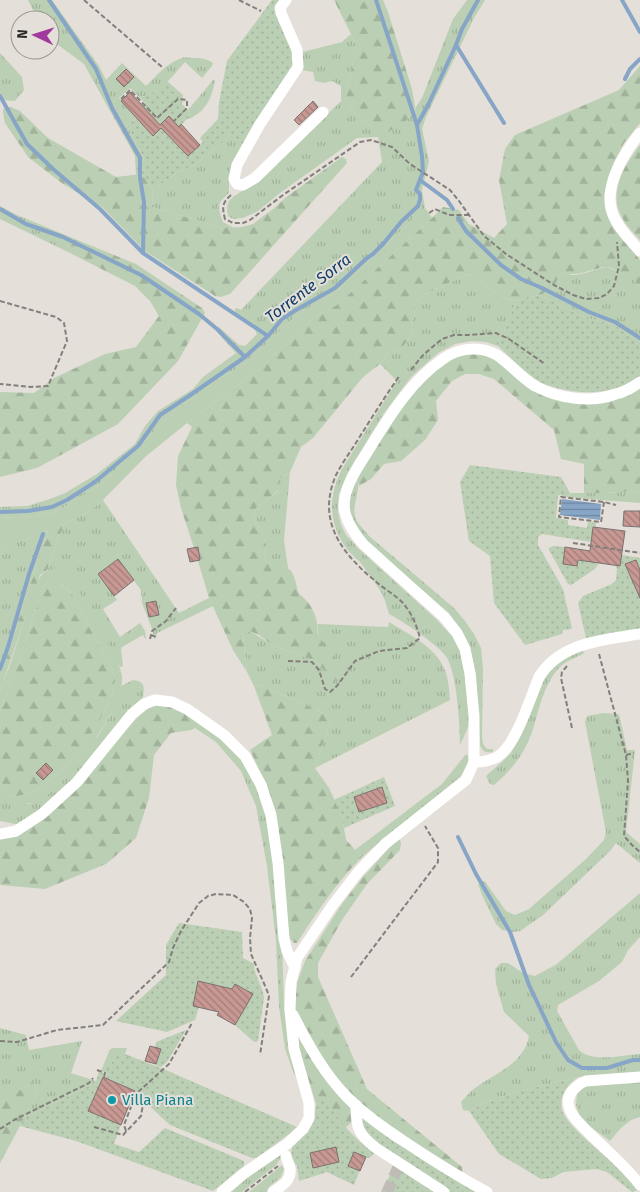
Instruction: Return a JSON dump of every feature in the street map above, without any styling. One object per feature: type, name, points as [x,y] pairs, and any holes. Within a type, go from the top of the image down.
[{"type":"street","points":[[286,0],[280,8],[297,50],[298,66],[236,165],[234,179],[237,184],[243,185],[255,178],[323,112]]},
{"type":"street","points":[[640,134],[620,165],[613,181],[610,195],[610,208],[615,220],[640,251]]},
{"type":"street","points":[[222,1192],[243,1174],[286,1144],[303,1129],[309,1118],[309,1103],[294,1049],[290,1009],[291,982],[297,958],[332,906],[359,871],[385,844],[466,780],[474,762],[474,716],[466,649],[457,633],[444,617],[363,544],[353,532],[346,520],[343,506],[346,488],[357,468],[413,385],[444,358],[458,351],[484,350],[497,355],[523,378],[536,386],[568,397],[602,398],[617,394],[640,382]]},
{"type":"street","points":[[474,762],[486,761],[498,756],[507,748],[515,737],[539,677],[551,662],[575,647],[640,634]]},
{"type":"street","points":[[0,834],[16,831],[42,814],[77,782],[132,714],[144,704],[155,700],[172,702],[187,709],[224,735],[245,756],[261,786],[271,815],[278,863],[284,939],[295,968]]},
{"type":"street","points":[[290,1009],[307,1041],[347,1098],[376,1122],[429,1158],[487,1192]]},
{"type":"street","points":[[640,1077],[586,1081],[572,1090],[568,1106],[571,1113],[580,1123],[640,1185]]},
{"type":"street","points":[[356,1104],[358,1130],[366,1140],[399,1165],[444,1192]]},
{"type":"street","points":[[273,1192],[283,1186],[288,1180],[290,1167],[286,1156]]},
{"type":"path","points":[[84,0],[162,67]]},
{"type":"path","points":[[239,0],[261,10]]},
{"type":"path","points":[[121,99],[130,90],[157,118],[178,99],[187,100],[187,108],[174,121]]},
{"type":"path","points":[[243,185],[226,200],[222,208],[225,219],[233,223],[243,223],[250,220],[360,142],[371,140],[381,142],[392,146],[410,164],[450,190],[484,236],[506,254],[554,285],[573,295],[586,299],[599,298],[607,294],[614,286],[620,266],[615,220]]},
{"type":"path","points":[[429,212],[435,209],[449,215],[469,215]]},
{"type":"path","points":[[0,301],[56,317],[64,323],[67,341],[48,386],[30,387],[0,384]]},
{"type":"path","points":[[604,502],[601,522],[559,517],[561,497],[604,502],[616,505]]},
{"type":"path","points":[[573,543],[640,553]]},
{"type":"path","points":[[288,661],[312,662],[319,670],[325,689],[330,692],[337,686],[355,661],[380,651],[407,648],[420,638],[416,624],[405,605],[380,585]]},
{"type":"path","points":[[150,639],[152,631],[166,621],[176,608]]},
{"type":"path","points":[[151,635],[156,637]]},
{"type":"path","points":[[596,642],[626,755],[628,781],[624,836],[640,852]]},
{"type":"path","points":[[572,663],[562,672],[561,678],[572,728]]},
{"type":"path","points":[[626,755],[634,753]]},
{"type":"path","points":[[351,977],[438,862],[438,848],[420,817]]},
{"type":"path","points":[[0,1042],[17,1042],[57,1030],[103,1025],[169,962],[173,948],[182,930],[199,904],[208,896],[216,894],[233,895],[244,902],[250,909],[252,918],[251,954],[269,996],[260,1054]]},
{"type":"path","points":[[126,1131],[124,1125],[128,1111],[137,1093],[169,1064],[192,1023]]},
{"type":"path","points":[[97,1070],[106,1073],[104,1077]]},
{"type":"path","points":[[0,1130],[14,1120],[89,1083],[93,1078]]},
{"type":"path","points":[[94,1127],[123,1135],[141,1116],[143,1104],[137,1093]]},
{"type":"green space","points":[[28,0],[52,0],[59,10],[33,10]]},
{"type":"green space","points":[[272,0],[282,0],[296,54],[296,63],[244,146],[230,132],[223,142],[193,166],[181,170],[153,190],[142,174],[144,158],[127,125],[136,118],[153,135],[161,128],[188,156],[203,142],[200,138],[218,119],[219,102],[227,61]]},
{"type":"green space","points":[[334,0],[383,0],[388,12],[412,89],[415,107],[407,120],[388,132],[376,130],[355,114],[346,99],[356,44]]},
{"type":"green space","points":[[467,0],[485,0],[474,18],[422,129],[429,161],[422,190],[425,208],[337,291],[296,316],[245,364],[214,382],[168,417],[102,484],[58,511],[36,516],[0,518],[0,507],[27,506],[65,493],[97,474],[135,444],[145,426],[158,411],[193,389],[203,377],[236,353],[216,330],[219,327],[239,345],[245,346],[257,334],[254,328],[235,315],[235,309],[241,310],[382,162],[378,137],[357,138],[258,211],[243,218],[233,219],[228,216],[227,206],[230,200],[261,180],[341,101],[341,86],[332,81],[324,83],[315,81],[313,72],[302,70],[303,52],[342,42],[351,34],[356,44],[346,99],[355,114],[376,130],[407,120],[422,98],[453,19]]},
{"type":"green space","points":[[60,11],[99,66],[106,80],[122,63],[146,86],[167,66],[182,58],[202,59],[213,63],[202,78],[185,62],[165,84],[153,93],[139,97],[130,88],[119,98],[136,118],[127,125],[144,158],[142,174],[136,175],[135,156],[84,64],[60,46]]},
{"type":"green space","points":[[0,53],[22,77],[24,90],[15,101],[0,100]]},
{"type":"green space","points":[[640,66],[640,123],[624,143],[614,162],[604,195],[605,209],[611,223],[640,260],[640,285],[618,271],[604,267],[576,274],[563,273],[558,277],[554,289],[540,295],[516,301],[500,297],[479,280],[468,274],[423,295],[416,302],[408,340],[400,350],[389,353],[380,364],[363,377],[313,438],[301,447],[290,472],[278,480],[278,490],[256,508],[253,519],[261,530],[266,545],[264,553],[266,562],[290,570],[294,575],[299,594],[311,606],[316,619],[318,634],[333,653],[336,660],[335,682],[331,683],[326,672],[316,661],[272,645],[250,631],[243,634],[247,672],[233,650],[209,598],[198,561],[200,560],[198,547],[194,548],[181,508],[176,485],[178,456],[192,427],[187,423],[262,367],[305,324],[338,304],[443,207],[459,210],[469,224],[494,238],[507,224],[499,180],[505,149],[515,135],[619,90]]},
{"type":"green space","points":[[215,80],[214,87],[206,105],[192,118],[185,120],[190,116],[188,110]]},
{"type":"green space","points":[[167,81],[183,95],[182,104],[188,110],[190,116],[179,127],[169,116],[160,125],[143,106],[145,103],[139,97],[154,92]]},
{"type":"green space","points":[[11,107],[20,111],[48,138],[116,177],[142,174],[153,190],[152,207],[223,228],[242,227],[253,224],[285,198],[342,157],[346,159],[347,163],[230,294],[221,297],[215,296],[145,251],[102,207],[63,184],[28,157],[5,123],[3,109]]},
{"type":"green space","points":[[230,131],[244,146],[229,178],[229,193],[220,203],[219,209],[223,222],[234,228],[223,228],[152,207],[153,190],[181,170],[193,166],[223,142]]},
{"type":"green space","points":[[640,145],[640,240],[625,222],[618,209],[617,190],[623,171]]},
{"type":"green space","points":[[0,206],[75,239],[68,246],[72,254],[0,219]]},
{"type":"green space","points":[[425,208],[432,218],[338,304],[305,324],[262,367],[145,457],[103,500],[86,513],[64,524],[0,549],[0,518],[36,516],[58,511],[102,484],[168,417],[214,382],[245,364],[296,316],[337,291]]},
{"type":"green space","points":[[75,239],[136,264],[202,308],[205,313],[178,361],[118,424],[37,468],[0,477],[0,392],[34,393],[54,378],[105,354],[136,347],[159,316],[150,301],[135,286],[72,254],[68,246]]},
{"type":"green space","points":[[606,267],[628,275],[640,285],[640,343],[615,325],[584,317],[540,295],[554,289],[558,277],[563,273],[575,275]]},
{"type":"green space","points":[[468,274],[479,280],[500,297],[516,301],[498,346],[486,342],[471,341],[455,344],[438,353],[411,377],[384,413],[348,472],[339,494],[338,505],[341,525],[346,535],[436,619],[452,636],[460,650],[465,675],[470,723],[460,745],[456,688],[447,658],[412,628],[389,614],[379,589],[349,551],[336,529],[333,520],[332,500],[337,479],[342,469],[397,381],[380,364],[389,353],[400,350],[408,340],[416,302],[423,295]]},
{"type":"green space","points":[[540,295],[584,317],[615,325],[640,343],[640,377],[614,389],[586,392],[549,386],[540,382],[518,365],[498,346],[516,301]]},
{"type":"green space","points":[[484,355],[495,360],[532,390],[547,397],[567,402],[640,388],[640,491],[584,493],[584,464],[561,459],[554,430],[494,379],[479,374],[465,374],[452,381],[436,401],[438,420],[425,440],[401,461],[384,464],[371,479],[359,486],[357,479],[396,416],[419,386],[446,362],[459,356]]},
{"type":"green space","points":[[470,465],[561,477],[570,493],[569,497],[558,495],[556,518],[568,520],[568,525],[587,528],[588,522],[596,523],[596,527],[593,527],[591,542],[542,534],[538,537],[538,545],[563,589],[572,629],[563,630],[562,634],[525,645],[494,603],[490,556],[469,541],[460,482]]},
{"type":"green space","points":[[290,472],[284,540],[288,568],[266,562],[264,553],[266,545],[261,530],[253,519],[256,508],[278,491],[278,480]]},
{"type":"green space","points":[[357,479],[358,488],[354,511],[359,524],[369,536],[454,608],[474,634],[481,648],[483,669],[482,736],[483,744],[487,749],[493,749],[493,752],[485,752],[480,745],[476,673],[470,648],[461,630],[449,613],[366,541],[360,533],[350,511],[351,497]]},
{"type":"green space","points":[[640,491],[640,503],[569,497],[570,493]]},
{"type":"green space","points":[[103,500],[179,613],[209,598],[213,606],[157,633],[155,640],[142,603],[141,590],[117,559],[98,574],[117,600],[103,609],[120,637],[140,623],[145,631],[146,640],[143,635],[122,647],[123,666],[120,667],[71,578],[47,570],[64,524],[86,513]]},
{"type":"green space","points":[[64,524],[47,570],[40,575],[0,691],[0,675],[48,530]]},
{"type":"green space","points":[[48,530],[10,647],[0,675],[0,549]]},
{"type":"green space","points":[[553,546],[565,547],[563,564],[576,566],[578,560],[599,563],[595,569],[571,585],[568,584],[549,550]]},
{"type":"green space","points":[[616,554],[640,558],[640,629],[586,638],[578,603],[583,596],[612,584],[616,580]]},
{"type":"green space","points":[[56,568],[64,570],[71,577],[116,658],[122,676],[120,689],[105,724],[79,762],[65,778],[41,799],[26,804],[10,803],[0,800],[0,788],[14,796],[31,792],[47,782],[79,751],[104,713],[112,695],[115,680],[112,669],[72,594],[60,584],[44,585],[0,712],[0,691],[35,587],[43,574],[48,570]]},
{"type":"green space","points":[[56,583],[72,594],[112,669],[115,680],[112,695],[104,713],[79,751],[47,782],[31,792],[14,796],[0,788],[0,712],[42,590],[44,585]]},
{"type":"green space","points":[[389,622],[414,637],[437,656],[446,673],[450,700],[315,768],[331,719],[319,711],[261,685],[254,686],[247,672],[243,634],[250,631],[272,645],[316,661],[326,672],[331,651],[320,639],[318,624],[388,627]]},
{"type":"green space","points":[[581,650],[585,653],[568,661],[549,682],[529,740],[512,768],[494,785],[490,784],[486,776],[511,753],[551,667]]},
{"type":"green space","points":[[133,680],[142,683],[144,688],[143,698],[75,779],[21,825],[0,821],[0,800],[30,804],[98,736],[109,717],[121,686]]},
{"type":"green space","points":[[261,685],[319,711],[331,719],[315,768],[329,788],[342,816],[346,840],[362,857],[327,898],[297,943],[290,939],[266,784],[250,750],[272,735],[254,686]]},
{"type":"green space","points":[[154,704],[171,707],[201,725],[191,730],[171,733],[154,755],[149,798],[136,838],[106,864],[45,889],[0,885],[0,839],[16,837],[117,740],[137,718]]},
{"type":"green space","points":[[603,713],[619,714],[627,750],[635,750],[626,832],[640,844],[640,863],[616,843],[542,916],[520,931],[502,930],[496,924],[478,884],[484,881],[506,911],[515,915],[529,909],[586,859],[604,840],[606,832],[585,722],[587,716]]},
{"type":"green space","points":[[201,725],[222,740],[242,759],[258,787],[268,816],[282,940],[284,1009],[289,1051],[298,1079],[294,1074],[285,1049],[279,1006],[276,940],[267,866],[256,806],[241,771],[216,742],[195,728]]},
{"type":"green space","points":[[466,754],[469,762],[460,777],[362,857],[355,850],[442,784]]},
{"type":"green space","points":[[384,777],[395,806],[344,828],[342,816],[334,800]]},
{"type":"green space","points":[[399,839],[401,842],[400,850],[367,884],[342,920],[318,963],[318,977],[367,1089],[462,1167],[463,1183],[353,1121],[345,1128],[325,1101],[316,1104],[299,1048],[295,1008],[297,983],[305,961],[342,904],[363,877]]},
{"type":"green space","points":[[640,893],[640,937],[628,950],[622,962],[599,981],[558,1005],[557,1011],[579,1050],[585,1054],[600,1057],[640,1054],[640,1072],[578,1077],[517,1092],[489,1101],[469,1111],[463,1110],[461,1102],[475,1088],[516,1060],[522,1053],[529,1036],[504,1012],[496,984],[495,969],[501,963],[508,963],[523,973],[535,976],[557,964]]},
{"type":"green space","points":[[179,923],[242,932],[243,958],[254,964],[255,973],[264,998],[258,1041],[253,1041],[235,1025],[253,994],[235,984],[228,995],[193,1006],[199,1007],[195,1020],[167,1032],[116,1021],[166,975],[166,945]]},
{"type":"green space","points":[[0,1028],[26,1035],[29,1050],[82,1041],[71,1073],[96,1081],[24,1118],[38,1091],[32,1082],[0,1103]]},
{"type":"green space","points":[[186,1030],[167,1062],[161,1067],[155,1065],[161,1050],[155,1047],[156,1042]]},
{"type":"green space","points":[[127,1048],[125,1054],[161,1068],[116,1053],[105,1078],[107,1073],[101,1071],[110,1049]]},
{"type":"green space","points":[[116,1052],[161,1068],[297,1127],[256,1158],[252,1158],[170,1125],[135,1091],[106,1078]]},
{"type":"green space","points":[[99,1072],[104,1073],[88,1111],[121,1125],[114,1144],[139,1152],[165,1128],[244,1161],[244,1166],[213,1191],[76,1141],[20,1126],[24,1118],[91,1085],[96,1081]]},
{"type":"green space","points":[[578,1077],[570,1083],[563,1095],[561,1105],[565,1116],[587,1140],[630,1177],[638,1190],[632,1192],[607,1172],[597,1169],[563,1172],[552,1178],[541,1179],[499,1154],[469,1111],[489,1101],[517,1092]]},
{"type":"green space","points":[[640,1080],[640,1117],[631,1120],[610,1141],[589,1126],[579,1115],[576,1105],[577,1094],[585,1086]]},
{"type":"green space","points":[[32,1082],[38,1091],[0,1163],[0,1103]]},
{"type":"green space","points":[[325,1100],[353,1136],[375,1153],[369,1158],[365,1157],[354,1185],[327,1172],[299,1181],[297,1166],[291,1158],[292,1147],[306,1133],[314,1121],[316,1104]]},
{"type":"green space","points":[[364,1117],[479,1192],[450,1192],[376,1146],[357,1120]]},
{"type":"green space","points":[[284,1151],[275,1166],[242,1192],[231,1192],[246,1179]]},
{"type":"green space","points":[[282,1165],[284,1169],[281,1177],[270,1186],[267,1190],[268,1192],[249,1192]]},
{"type":"green space","points":[[395,1166],[434,1192],[381,1192]]},
{"type":"water","points":[[562,499],[601,504],[600,520],[560,515]]},
{"type":"building","points":[[126,69],[134,77],[124,87],[116,79]]},
{"type":"building","points":[[130,92],[160,125],[169,116],[179,127],[181,124],[200,145],[188,156],[161,128],[153,136],[121,101]]},
{"type":"building","points":[[313,101],[318,107],[299,125],[294,120]]},
{"type":"building","points":[[624,511],[640,511],[640,527],[623,526]]},
{"type":"building","points":[[593,527],[625,531],[620,566],[578,560],[577,566],[563,564],[565,547],[590,551]]},
{"type":"building","points":[[198,547],[200,560],[190,562],[187,549]]},
{"type":"building","points":[[118,559],[134,580],[114,596],[98,574]]},
{"type":"building","points":[[636,560],[640,570],[640,598],[625,564]]},
{"type":"building","points":[[156,601],[159,615],[149,617],[146,603]]},
{"type":"building","points":[[46,763],[53,770],[43,780],[36,773]]},
{"type":"building","points":[[382,787],[387,803],[359,812],[354,797]]},
{"type":"building","points":[[198,981],[232,989],[235,984],[253,994],[235,1025],[217,1015],[219,1012],[193,1006]]},
{"type":"building","points":[[150,1046],[161,1049],[156,1064],[145,1061]]},
{"type":"building","name":"Villa Piana","points":[[103,1077],[135,1091],[121,1125],[88,1111]]},
{"type":"building","points":[[336,1147],[339,1162],[313,1168],[310,1153]]},
{"type":"building","points":[[354,1152],[366,1157],[360,1171],[348,1166]]},
{"type":"waterway","points":[[49,0],[96,69],[112,108],[140,158],[140,178],[144,202],[143,253]]},
{"type":"waterway","points":[[376,0],[417,125]]},
{"type":"waterway","name":"Torrente Sorra","points":[[0,512],[28,511],[52,507],[95,482],[138,446],[160,415],[245,357],[268,336],[282,319],[335,288],[384,243],[401,222],[418,206],[420,194],[416,190],[423,172],[417,125],[429,103],[462,29],[478,0]]},
{"type":"waterway","points":[[622,0],[640,32]]},
{"type":"waterway","points":[[456,45],[504,123]]},
{"type":"waterway","points":[[625,79],[630,69],[640,59]]},
{"type":"waterway","points":[[0,96],[27,144],[100,209],[143,253],[268,336]]},
{"type":"waterway","points":[[420,180],[447,200],[453,209]]},
{"type":"waterway","points":[[0,209],[26,224],[63,237],[141,275],[199,314],[245,357]]},
{"type":"waterway","points":[[458,218],[466,231],[501,265],[521,279],[589,312],[615,322],[640,338]]},
{"type":"waterway","points":[[0,669],[43,534]]},
{"type":"waterway","points":[[458,837],[476,874],[510,932],[529,985],[556,1042],[568,1060],[582,1068],[607,1068],[633,1060],[640,1060]]},
{"type":"tunnel","points":[[387,1192],[398,1167]]},
{"type":"place","name":"Villa Piana","points":[[112,1100]]}]
